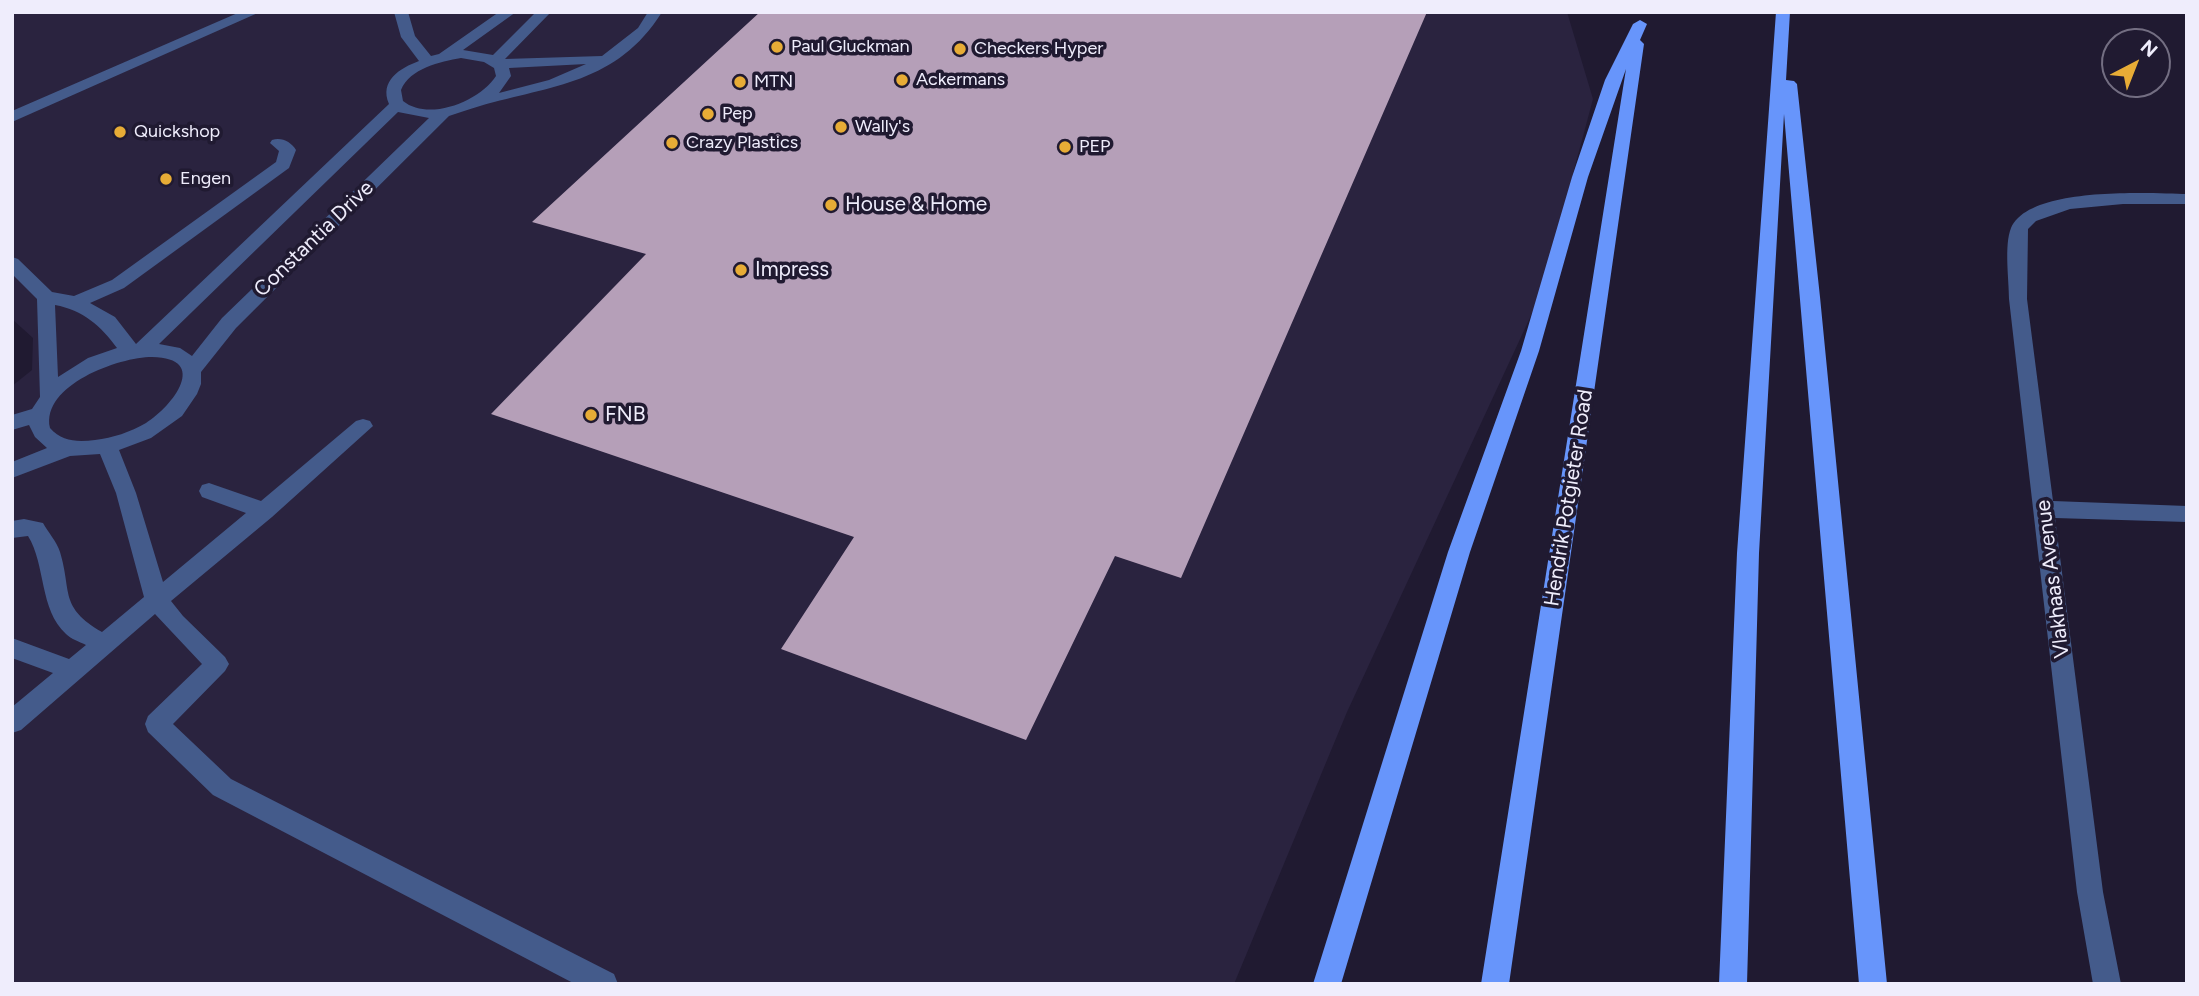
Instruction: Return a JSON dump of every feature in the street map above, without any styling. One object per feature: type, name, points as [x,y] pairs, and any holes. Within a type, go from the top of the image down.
[{"type":"main road","points":[[1326,984],[1459,552],[1530,351],[1580,177],[1613,79],[1642,18]]},
{"type":"main road","name":"Hendrik Potgieter Road","points":[[1495,984],[1642,18]]},
{"type":"main road","points":[[1733,984],[1748,553],[1783,19]]},
{"type":"main road","points":[[1783,19],[1874,984]]},
{"type":"street","points":[[12,117],[253,12]]},
{"type":"street","points":[[401,12],[408,37],[427,61]]},
{"type":"street","points":[[444,56],[509,12]]},
{"type":"street","points":[[497,62],[544,12]]},
{"type":"street","points":[[609,58],[497,62],[477,55],[444,56],[412,69],[393,87],[393,96],[397,105],[408,111],[424,114],[443,113],[516,95],[609,58],[645,31],[655,12]]},
{"type":"street","points":[[482,102],[495,92],[503,81],[504,71],[497,62]]},
{"type":"street","name":"Constantia Drive","points":[[136,351],[397,105]]},
{"type":"street","name":"Constantia Drive","points":[[192,370],[229,323],[443,113]]},
{"type":"street","points":[[75,302],[118,284],[283,164],[288,150],[278,143]]},
{"type":"street","name":"Vlakhaas Avenue","points":[[2108,984],[2090,892],[2018,299],[2019,230],[2027,217],[2067,205],[2099,200],[2187,200]]},
{"type":"street","points":[[12,263],[46,297],[75,302],[108,322],[136,351]]},
{"type":"street","points":[[12,423],[44,405],[66,379],[120,352],[165,351],[183,358],[192,370],[191,387],[181,404],[161,423],[135,437],[107,447],[69,448],[52,443],[40,429],[44,405],[46,297]]},
{"type":"street","points":[[12,722],[363,426]]},
{"type":"street","points":[[107,447],[126,493],[156,598],[175,624],[217,664],[157,724],[222,788],[604,984]]},
{"type":"street","points":[[12,470],[69,448]]},
{"type":"street","points":[[209,491],[265,511]]},
{"type":"street","points":[[2044,509],[2187,514]]},
{"type":"street","points":[[12,530],[24,527],[35,529],[49,551],[54,586],[63,610],[74,627],[103,644]]},
{"type":"street","points":[[12,648],[72,670]]},
{"type":"shaded area","points":[[12,12],[1567,12],[1593,99],[1540,296],[1347,712],[1234,984],[12,984],[12,386],[32,370],[33,338],[12,319]]},
{"type":"building","points":[[760,12],[1427,12],[1181,578],[1115,556],[1026,740],[781,649],[854,537],[491,414],[646,254],[532,222]]},
{"type":"place","name":"Paul Gluckman","points":[[777,47]]},
{"type":"place","name":"Checkers Hyper","points":[[960,49]]},
{"type":"place","name":"Ackermans","points":[[902,80]]},
{"type":"place","name":"MTN","points":[[740,82]]},
{"type":"place","name":"Pep","points":[[708,114]]},
{"type":"place","name":"Wally's","points":[[841,127]]},
{"type":"place","name":"Quickshop","points":[[120,132]]},
{"type":"place","name":"Crazy Plastics","points":[[672,143]]},
{"type":"place","name":"PEP","points":[[1065,147]]},
{"type":"place","name":"Engen","points":[[166,179]]},
{"type":"place","name":"House & Home","points":[[831,205]]},
{"type":"place","name":"Impress","points":[[741,270]]},
{"type":"place","name":"FNB","points":[[591,415]]}]
